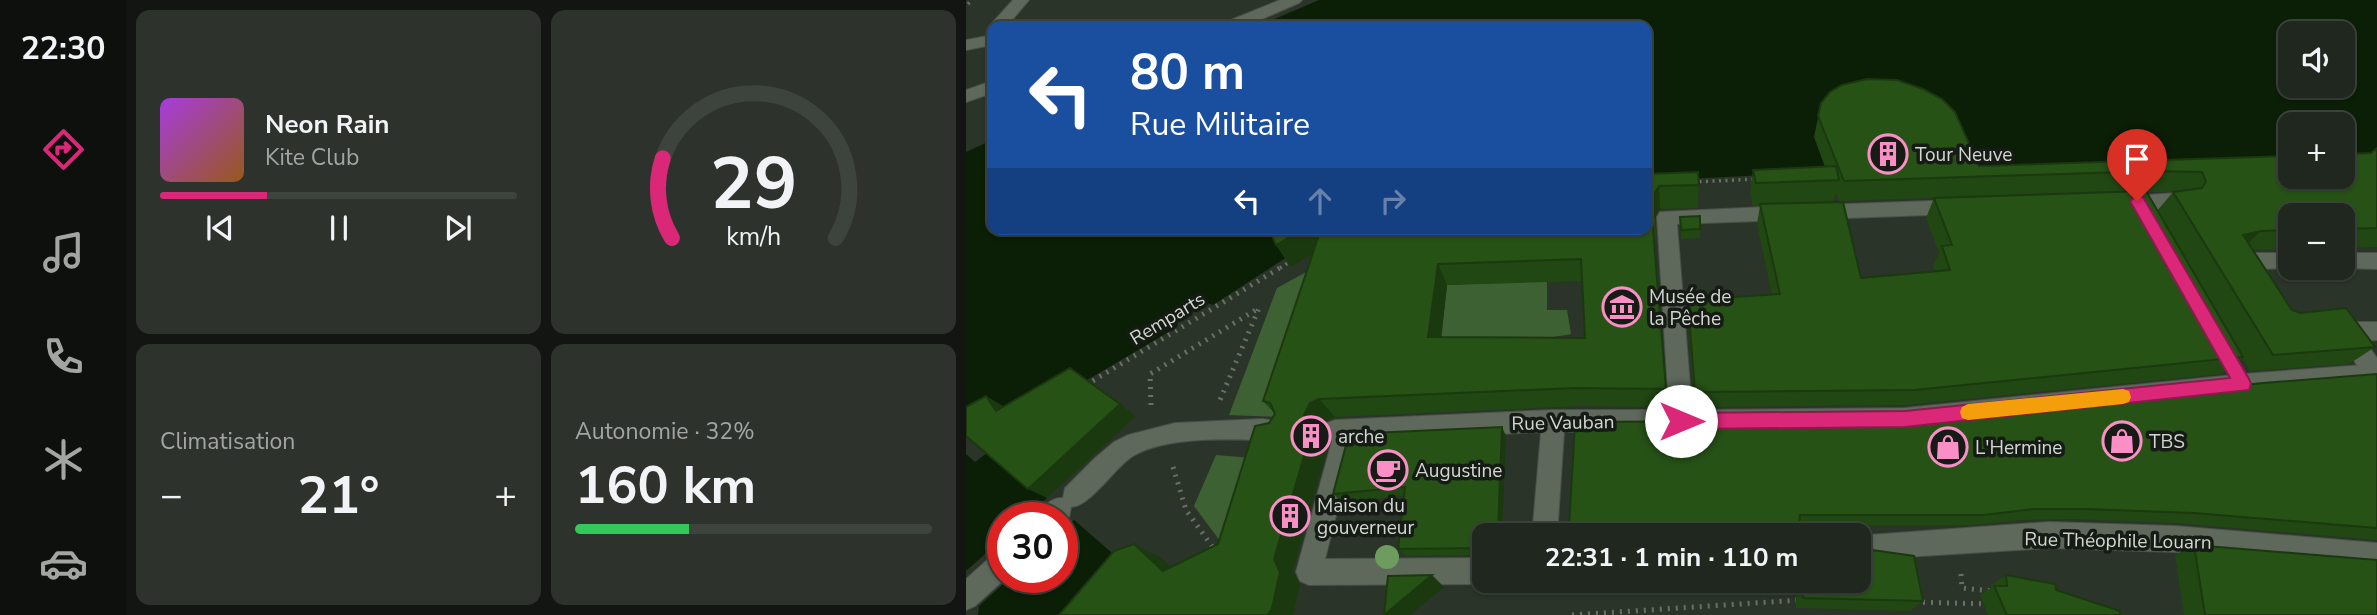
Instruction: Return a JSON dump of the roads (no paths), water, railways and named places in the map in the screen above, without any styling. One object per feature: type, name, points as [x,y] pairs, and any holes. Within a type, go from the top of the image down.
[{"type":"street","points":[[1004,21],[1021,0]]},
{"type":"street","points":[[1244,21],[1294,0]]},
{"type":"street","points":[[966,45],[987,37]]},
{"type":"street","points":[[966,96],[987,89]]},
{"type":"street","points":[[2114,202],[2177,200]]},
{"type":"street","points":[[2137,201],[2151,224]]},
{"type":"street","points":[[1681,421],[1667,217],[1982,206]]},
{"type":"street","points":[[2255,284],[2241,261],[2278,261]]},
{"type":"street","points":[[2355,261],[2377,261]]},
{"type":"street","points":[[2333,312],[2376,374]]},
{"type":"street","points":[[2348,332],[2377,331]]},
{"type":"street","points":[[2230,362],[2243,384]]},
{"type":"street","name":"Rue Vauban","points":[[1472,571],[1309,572],[1341,431],[1553,421],[1905,419],[2243,384],[2376,374]]},
{"type":"street","points":[[1545,523],[1553,421]]},
{"type":"street","points":[[1068,502],[1124,449],[1163,436],[1208,429],[1278,430]]},
{"type":"street","name":"Rue Théophile Louarn","points":[[1871,546],[2049,536],[2175,539],[2377,556]]},
{"type":"street","points":[[966,597],[987,578]]},
{"type":"place","name":"Tour Neuve","points":[[1888,154]]},
{"type":"place","name":"Musée de la Pêche","points":[[1622,307]]},
{"type":"place","name":"arche","points":[[1311,436]]},
{"type":"place","name":"TBS","points":[[2122,441]]},
{"type":"place","name":"L'Hermine","points":[[1948,447]]},
{"type":"place","name":"Augustine","points":[[1388,470]]},
{"type":"place","name":"Maison du gouverneur","points":[[1290,516]]}]
